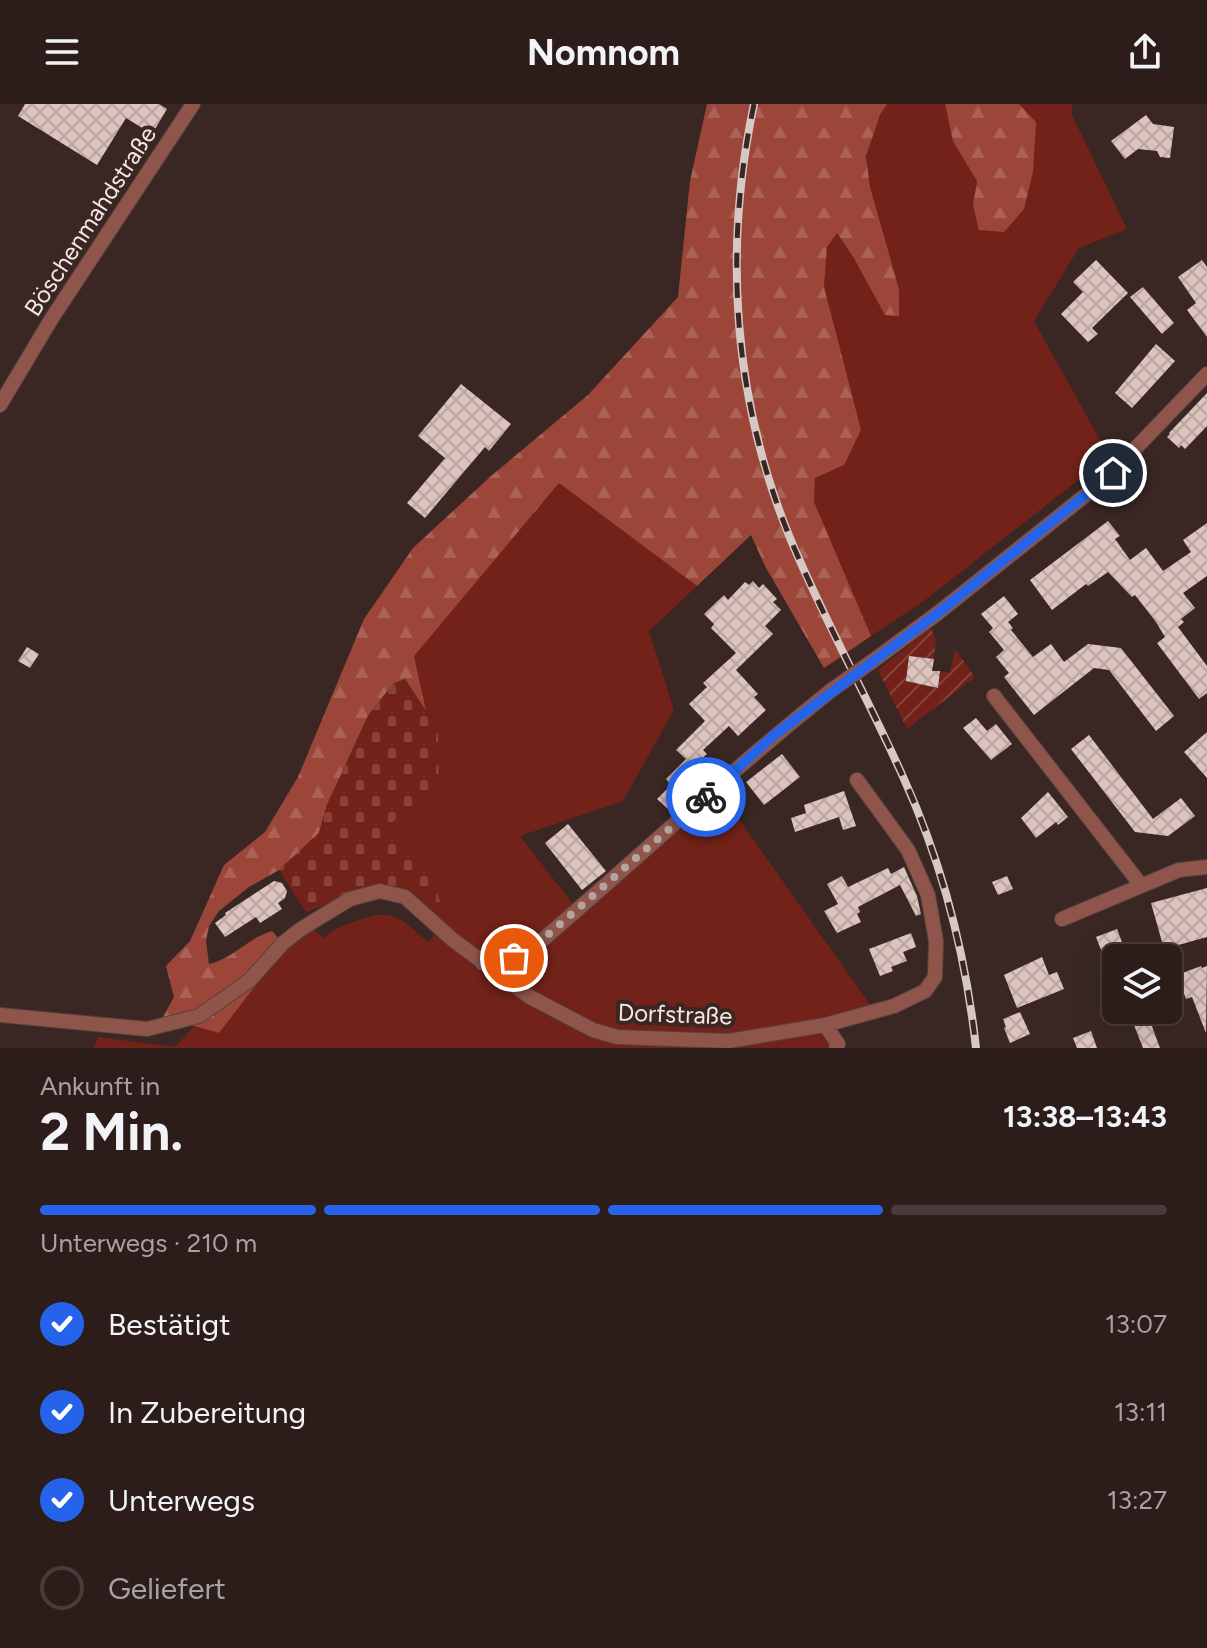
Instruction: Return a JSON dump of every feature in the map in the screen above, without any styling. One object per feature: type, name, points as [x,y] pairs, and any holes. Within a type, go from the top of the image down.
[{"type":"street","name":"Böschenmahdstraße","points":[[0,405],[52,318],[193,104]]},
{"type":"street","points":[[482,963],[527,953],[757,749],[970,588],[1107,478],[1207,374]]},
{"type":"street","points":[[994,696],[1141,885]]},
{"type":"street","name":"Dorfstraße","points":[[0,1015],[147,1029],[199,1016],[250,980],[283,943],[301,929],[350,899],[380,891],[405,897],[516,988],[578,1023],[617,1037],[729,1041],[825,1025],[894,1006],[925,991],[935,977],[936,941],[928,895],[919,872],[899,835],[857,780]]},
{"type":"street","points":[[1062,919],[1179,870],[1207,867]]},
{"type":"street","points":[[514,958],[516,988]]},
{"type":"street","points":[[825,1025],[838,1044],[836,1048]]},
{"type":"green space","points":[[707,104],[887,104],[866,156],[870,187],[899,289],[899,316],[885,315],[837,233],[827,247],[824,287],[861,430],[844,465],[815,478],[814,502],[871,636],[824,668],[765,566],[751,535],[697,586],[559,483],[414,656],[426,711],[405,679],[393,684],[368,716],[327,805],[319,833],[279,870],[249,887],[219,911],[209,926],[206,941],[209,964],[272,931],[283,943],[265,973],[219,1033],[163,1017],[174,997],[166,966],[190,941],[224,865],[265,832],[298,777],[364,619],[413,548],[491,476],[588,395],[678,297],[690,181]]},
{"type":"green space","points":[[887,104],[945,104],[954,141],[977,181],[973,205],[1036,122],[1019,104],[1073,104],[1071,113],[1127,229],[1079,248],[1034,321],[1109,456],[924,601],[871,636],[814,503],[815,478],[844,465],[833,326],[824,287],[827,246],[837,233],[855,260],[899,289],[873,202],[867,168],[872,136]]},
{"type":"green space","points":[[945,104],[1019,104],[1036,122],[1033,172],[1024,209],[1004,232],[979,230],[973,205],[977,181],[953,141]]},
{"type":"green space","points":[[559,483],[697,586],[649,631],[674,710],[623,801],[520,836],[579,912],[719,791],[873,1009],[827,1023],[835,1048],[93,1048],[98,1037],[175,1047],[194,1026],[219,1033],[283,943],[315,930],[324,938],[345,925],[381,915],[404,922],[428,942],[436,933],[393,820],[438,729],[426,711],[413,656]]},
{"type":"green space","points":[[931,628],[936,639],[934,659],[909,656],[906,681],[938,688],[940,671],[950,673],[955,649],[975,677],[907,729],[878,670]]},
{"type":"green space","points":[[405,679],[438,729],[439,792],[393,821],[432,875],[450,936],[407,895],[349,897],[306,912],[279,870],[319,833],[327,805],[368,716],[393,684]]},
{"type":"building","points":[[25,104],[159,104],[167,109],[152,134],[126,118],[97,165],[18,116]]},
{"type":"building","points":[[1146,115],[1153,124],[1174,127],[1170,158],[1160,157],[1157,151],[1138,149],[1125,159],[1111,141]]},
{"type":"building","points":[[1096,260],[1128,293],[1092,328],[1098,334],[1088,342],[1061,314],[1083,292],[1073,282]]},
{"type":"building","points":[[1202,260],[1207,267],[1207,337],[1187,310],[1196,303],[1178,277]]},
{"type":"building","points":[[1143,287],[1174,323],[1162,334],[1130,297]]},
{"type":"building","points":[[1156,344],[1175,361],[1132,408],[1115,393]]},
{"type":"building","points":[[461,384],[511,424],[489,451],[485,447],[425,518],[407,503],[445,458],[418,436]]},
{"type":"building","points":[[1207,393],[1207,426],[1185,449],[1181,445],[1179,448],[1167,437],[1169,433]]},
{"type":"building","points":[[1108,521],[1120,536],[1115,539],[1130,560],[1146,548],[1163,571],[1191,552],[1183,540],[1207,523],[1207,576],[1183,593],[1195,608],[1181,619],[1184,622],[1178,627],[1207,666],[1207,693],[1199,699],[1157,643],[1165,637],[1156,622],[1135,595],[1132,597],[1108,572],[1088,586],[1086,584],[1052,610],[1030,580]]},
{"type":"building","points":[[753,581],[759,588],[763,584],[777,599],[773,602],[781,610],[765,626],[773,634],[736,670],[758,694],[754,697],[766,710],[738,736],[729,726],[703,750],[707,754],[700,760],[709,769],[669,810],[657,799],[671,785],[666,779],[686,759],[676,750],[705,721],[689,704],[707,687],[703,683],[736,653],[711,628],[714,624],[704,614],[724,595],[728,600],[745,582],[749,585]]},
{"type":"building","points":[[1004,596],[1018,614],[1008,622],[1013,628],[1011,630],[1033,657],[1051,644],[1064,662],[1088,644],[1121,648],[1174,716],[1156,731],[1109,670],[1094,668],[1034,715],[1004,677],[1009,673],[996,657],[1004,650],[989,632],[993,628],[981,614]]},
{"type":"building","points":[[27,647],[39,654],[30,668],[18,661]]},
{"type":"building","points":[[909,656],[934,659],[932,671],[940,671],[938,688],[906,681]]},
{"type":"building","points":[[976,718],[987,731],[996,724],[1012,744],[991,760],[963,728]]},
{"type":"building","points":[[1207,732],[1207,778],[1184,752]]},
{"type":"building","points":[[1089,735],[1153,819],[1181,798],[1195,816],[1168,836],[1135,832],[1071,749]]},
{"type":"building","points":[[782,754],[800,777],[764,805],[746,782]]},
{"type":"building","points":[[844,791],[856,826],[843,830],[839,817],[795,832],[791,818],[806,813],[804,805]]},
{"type":"building","points":[[1048,792],[1068,817],[1058,825],[1056,822],[1036,838],[1021,818]]},
{"type":"building","points":[[568,824],[606,871],[582,890],[545,843]]},
{"type":"building","points":[[904,867],[921,914],[916,916],[900,885],[858,907],[861,922],[837,933],[824,911],[838,904],[827,884],[842,876],[848,887],[888,868],[891,874]]},
{"type":"building","points":[[1007,876],[1013,889],[998,895],[992,882]]},
{"type":"building","points":[[274,881],[282,883],[287,891],[285,898],[278,903],[282,909],[260,923],[256,917],[225,937],[215,923]]},
{"type":"building","points":[[1207,888],[1207,937],[1182,944],[1163,944],[1151,903]]},
{"type":"building","points":[[1117,929],[1123,944],[1102,944],[1102,953],[1096,937]]},
{"type":"building","points":[[911,933],[916,947],[903,952],[907,961],[891,967],[893,971],[880,976],[869,949]]},
{"type":"building","points":[[1042,957],[1049,975],[1057,972],[1064,989],[1017,1008],[1004,975]]},
{"type":"building","points":[[1207,966],[1206,1033],[1192,997],[1186,999],[1182,973]]},
{"type":"building","points":[[1020,1012],[1030,1034],[1010,1043],[1003,1019]]},
{"type":"building","points":[[1134,1024],[1151,1024],[1160,1048],[1143,1048]]},
{"type":"building","points":[[1091,1031],[1097,1048],[1077,1048],[1073,1038]]},
{"type":"railway","points":[[754,104],[744,159],[737,269],[745,378],[756,432],[790,538],[890,749],[930,844],[959,945],[976,1048]]},
{"type":"way so far","points":[[514,958],[527,953],[706,797]]},
{"type":"route","points":[[706,797],[773,736],[938,613],[1113,473]]}]
